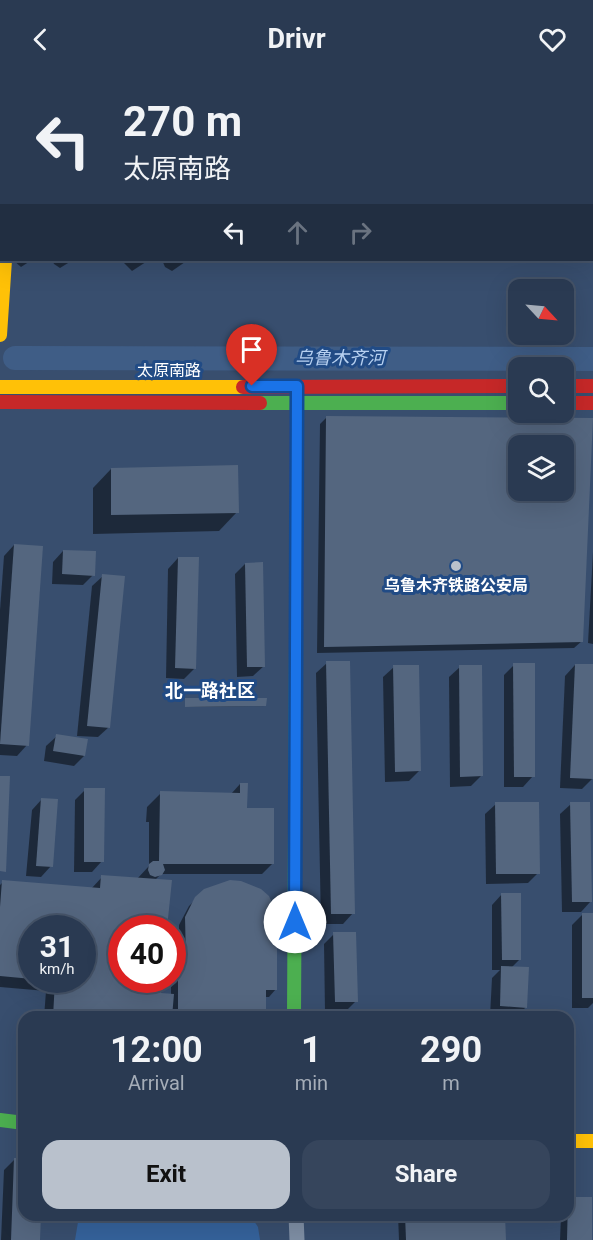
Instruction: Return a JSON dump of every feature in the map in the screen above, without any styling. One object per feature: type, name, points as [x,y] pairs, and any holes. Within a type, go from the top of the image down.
[{"type":"main road","points":[[0,335],[5,261]]},
{"type":"main road","points":[[294,1011],[297,386]]},
{"type":"main road","name":"太原南路","points":[[0,387],[508,386]]},
{"type":"main road","points":[[574,386],[593,386]]},
{"type":"main road","points":[[0,402],[508,403]]},
{"type":"main road","points":[[574,404],[593,404]]},
{"type":"main road","points":[[0,1120],[18,1122]]},
{"type":"main road","points":[[574,1141],[593,1141]]},
{"type":"street","points":[[296,1221],[297,1240]]},
{"type":"shaded area","points":[[254,1221],[258,1227],[260,1240],[75,1240],[78,1222]]},
{"type":"building","name":"乌鲁木齐铁路公安局","points":[[326,416],[508,417],[508,423],[574,423],[574,418],[593,418],[583,642],[324,647]]},
{"type":"building","points":[[238,465],[239,513],[111,515],[111,468]]},
{"type":"building","points":[[14,544],[43,546],[29,746],[0,744]]},
{"type":"building","points":[[63,550],[96,551],[95,576],[62,574]]},
{"type":"building","points":[[178,557],[199,557],[196,669],[175,668]]},
{"type":"building","points":[[263,562],[265,667],[247,667],[245,563]]},
{"type":"building","points":[[102,574],[125,576],[110,728],[87,726]]},
{"type":"building","points":[[326,661],[350,661],[355,914],[331,914]]},
{"type":"building","points":[[513,663],[535,663],[535,777],[514,777]]},
{"type":"building","points":[[575,664],[593,664],[593,779],[570,778]]},
{"type":"building","points":[[393,665],[419,665],[421,771],[395,772]]},
{"type":"building","points":[[459,665],[482,665],[483,776],[460,777]]},
{"type":"building","points":[[185,698],[267,698],[266,706],[185,707]]},
{"type":"building","points":[[56,734],[88,739],[85,756],[53,751]]},
{"type":"building","points":[[0,776],[10,776],[6,872],[0,871]]},
{"type":"building","points":[[240,783],[248,783],[247,808],[274,808],[274,864],[163,864],[165,870],[162,875],[155,877],[150,875],[149,864],[159,861],[160,791],[240,793]]},
{"type":"building","points":[[84,788],[105,788],[104,862],[84,862]]},
{"type":"building","points":[[41,798],[58,799],[53,867],[36,866]]},
{"type":"building","points":[[495,802],[539,802],[540,874],[496,874]]},
{"type":"building","points":[[570,802],[590,802],[592,902],[572,902]]},
{"type":"building","points":[[101,875],[172,880],[168,915],[108,915],[108,993],[174,994],[173,1011],[53,1011],[54,993],[96,993],[96,915],[18,915],[18,978],[0,976],[2,880],[100,888]]},
{"type":"building","points":[[230,880],[241,881],[261,889],[269,896],[277,919],[277,990],[266,990],[266,1011],[178,1011],[178,993],[186,993],[186,915],[195,897],[204,889]]},
{"type":"building","points":[[501,893],[521,893],[521,960],[502,960]]},
{"type":"building","points":[[582,913],[593,913],[593,998],[582,998]]},
{"type":"building","points":[[333,932],[356,932],[358,1002],[335,1002]]},
{"type":"building","points":[[501,966],[529,967],[527,1008],[500,1006]]},
{"type":"building","points":[[14,1158],[18,1158],[18,1221],[41,1221],[40,1240],[11,1240]]},
{"type":"building","points":[[574,1197],[592,1197],[592,1240],[567,1240],[567,1221],[574,1221]]},
{"type":"building","points":[[405,1221],[505,1221],[506,1240],[406,1240]]},
{"type":"waterway","name":"乌鲁木齐河","points":[[15,358],[593,359]]},
{"type":"traffic: fast","points":[[260,403],[508,403]]},
{"type":"traffic: fast","points":[[294,1011],[296,645]]},
{"type":"traffic: fast","points":[[0,1120],[18,1122]]},
{"type":"traffic: slow","points":[[0,335],[5,261]]},
{"type":"traffic: slow","points":[[0,387],[243,387]]},
{"type":"traffic: slow","points":[[574,1141],[593,1141]]},
{"type":"traffic: jam","points":[[296,645],[297,386]]},
{"type":"traffic: jam","points":[[243,387],[508,386]]},
{"type":"traffic: jam","points":[[574,386],[593,386]]},
{"type":"traffic: jam","points":[[0,402],[260,403]]},
{"type":"traffic: jam","points":[[574,403],[593,403]]},
{"type":"place","name":"乌鲁木齐铁路公安局","points":[[456,566]]},
{"type":"district","name":"北一路社区","points":[[210,691]]},
{"type":"route","points":[[252,386],[297,386],[295,922]]}]
